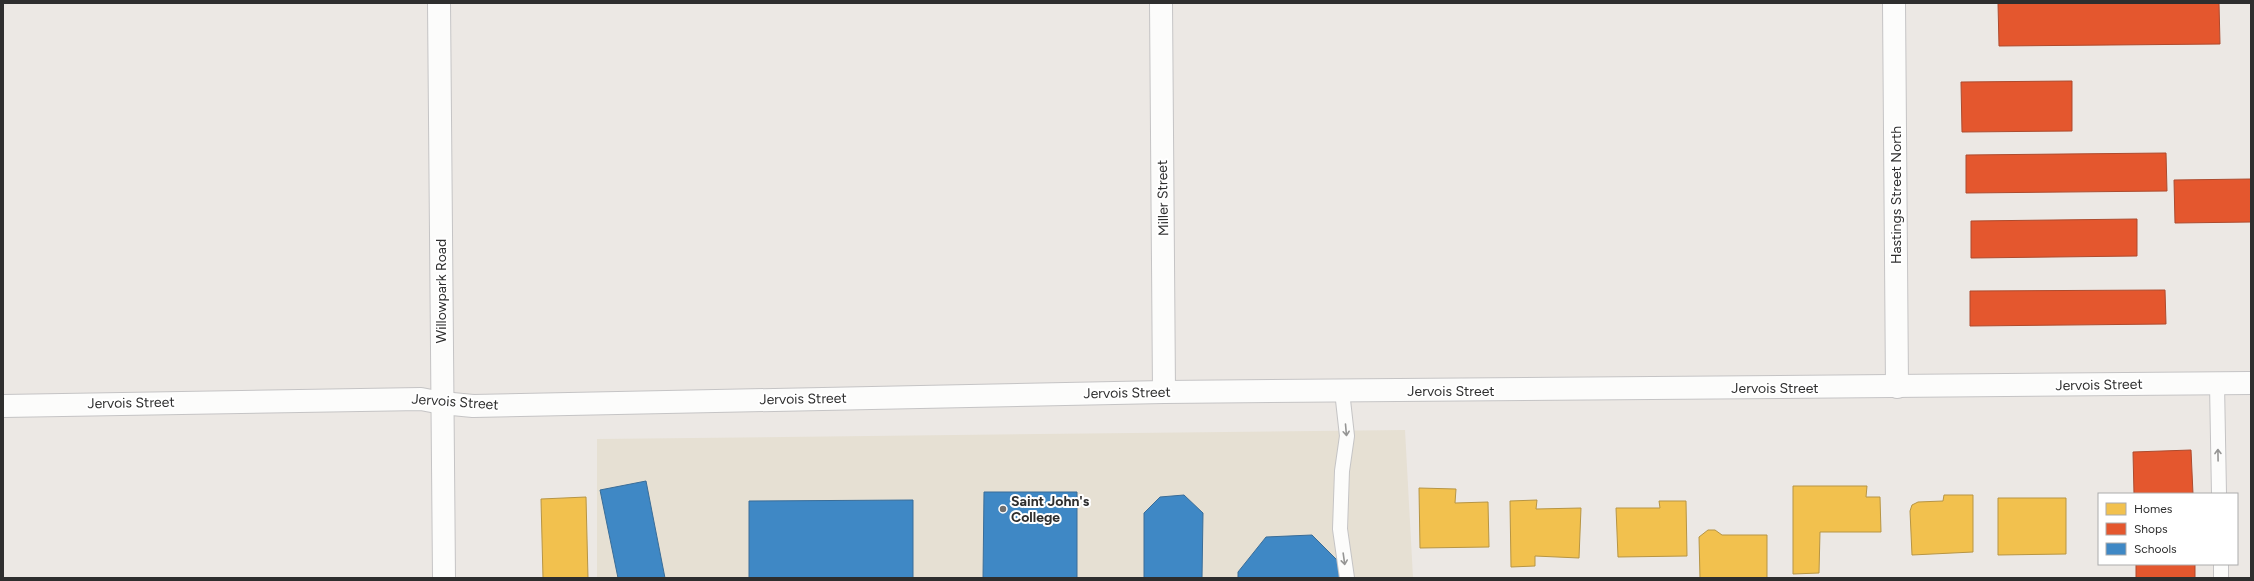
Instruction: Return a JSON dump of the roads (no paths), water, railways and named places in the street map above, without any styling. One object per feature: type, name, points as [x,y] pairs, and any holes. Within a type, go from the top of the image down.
[{"type":"street","name":"Willowpark Road","points":[[439,3],[444,578]]},
{"type":"street","name":"Miller Street","points":[[1161,3],[1164,392]]},
{"type":"street","name":"Hastings Street North","points":[[1894,3],[1897,387]]},
{"type":"street","name":"Jervois Street","points":[[3,406],[414,399],[473,406],[1164,392],[2251,383]]},
{"type":"lane","points":[[2217,384],[2219,493]]},
{"type":"lane","points":[[1342,391],[1347,436],[1342,471],[1340,529],[1347,578]]},
{"type":"lane","points":[[2221,565],[2221,578]]},
{"type":"place","name":"Saint John's College","points":[[1003,509]]}]
